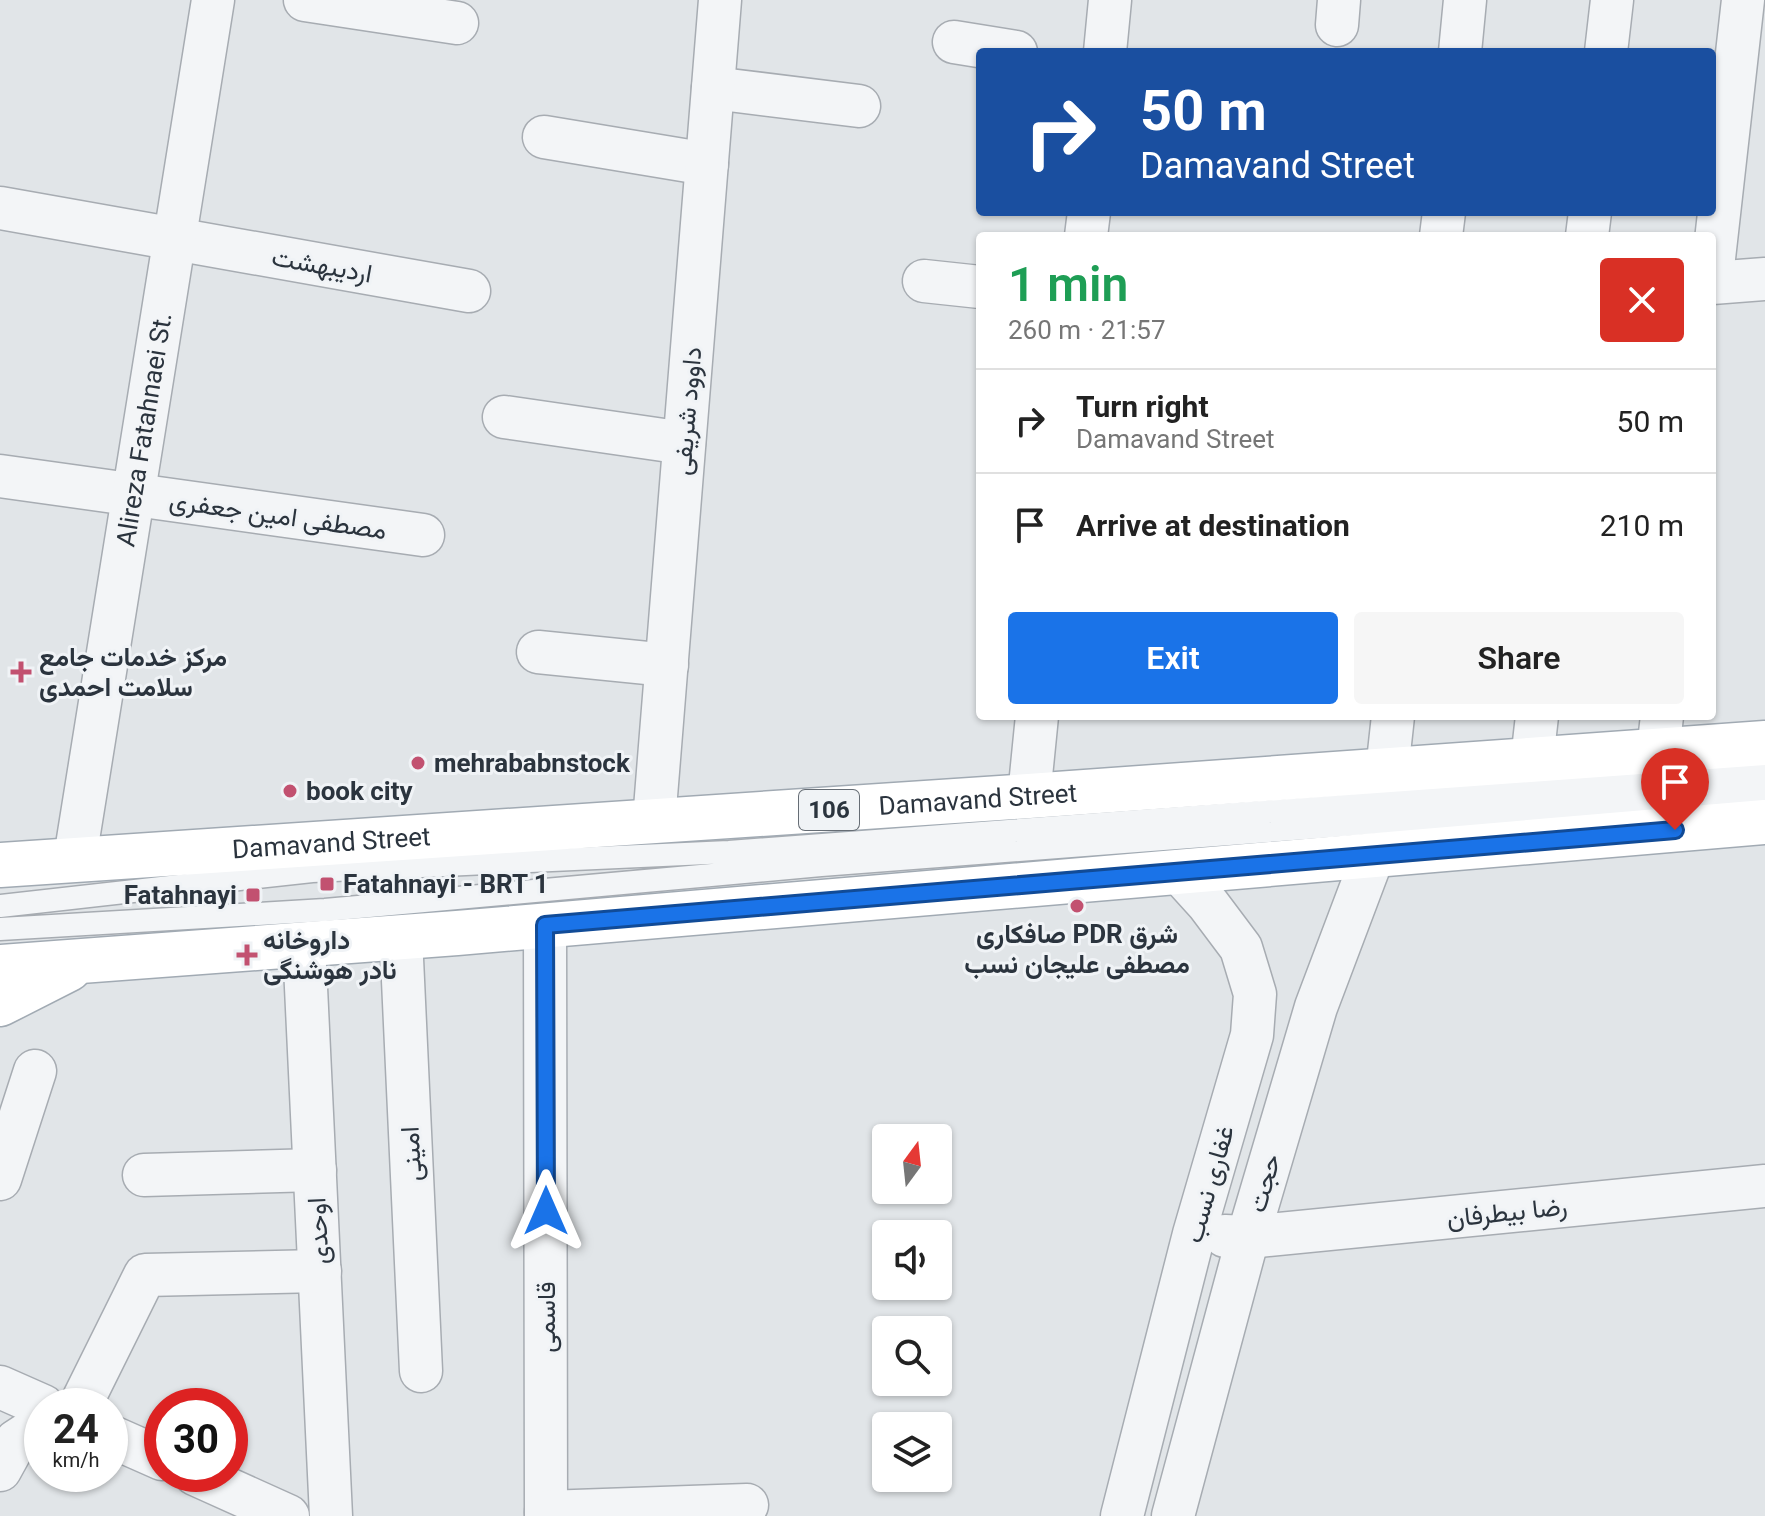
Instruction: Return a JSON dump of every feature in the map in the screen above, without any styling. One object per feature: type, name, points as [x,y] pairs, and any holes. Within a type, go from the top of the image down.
[{"type":"main road","name":"Damavand Street","points":[[0,865],[1532,760],[1660,734],[1765,743]]},
{"type":"main road","points":[[0,967],[304,945],[1765,822]]},
{"type":"main road","points":[[0,1004],[82,962]]},
{"type":"street","name":"Alireza Fatahnaei St.","points":[[75,858],[213,0]]},
{"type":"street","points":[[305,0],[457,23]]},
{"type":"street","name":"داوود شریفی","points":[[654,821],[720,0]]},
{"type":"street","points":[[1105,48],[1110,0]]},
{"type":"street","points":[[1460,48],[1465,0]]},
{"type":"street","points":[[1606,48],[1612,0]]},
{"type":"street","points":[[1716,253],[1752,44],[1743,0]]},
{"type":"street","points":[[954,42],[991,48]]},
{"type":"street","points":[[713,88],[859,106]]},
{"type":"street","points":[[544,137],[707,164]]},
{"type":"street","name":"اردیبهشت","points":[[0,208],[469,291]]},
{"type":"street","points":[[1716,283],[1765,279]]},
{"type":"street","points":[[924,281],[976,287]]},
{"type":"street","points":[[504,417],[684,443]]},
{"type":"street","name":"مصطفی امین جعفری","points":[[0,476],[423,535]]},
{"type":"street","points":[[538,652],[667,665]]},
{"type":"street","points":[[1029,796],[1037,720]]},
{"type":"street","points":[[1387,771],[1393,720]]},
{"type":"street","points":[[1532,760],[1537,720]]},
{"type":"street","name":"حجت","points":[[1173,1516],[1248,1237],[1316,1007],[1373,856]]},
{"type":"street","name":"غفاری نسب","points":[[1122,1516],[1194,1234],[1252,1035],[1255,994],[1241,948],[1179,872]]},
{"type":"street","name":"قاسمی","points":[[545,925],[546,1514]]},
{"type":"street","name":"امینی","points":[[401,937],[421,1371]]},
{"type":"street","name":"اوحدی","points":[[304,945],[331,1516]]},
{"type":"street","points":[[0,1179],[35,1071]]},
{"type":"street","points":[[144,1175],[315,1170]]},
{"type":"street","name":"رضا بیطرفان","points":[[1194,1234],[1248,1237],[1765,1186]]},
{"type":"street","points":[[89,1388],[145,1275],[320,1271]]},
{"type":"street","points":[[0,1387],[24,1398]]},
{"type":"street","points":[[0,1470],[16,1441],[24,1436]]},
{"type":"street","points":[[235,1492],[288,1516]]},
{"type":"street","points":[[546,1514],[747,1505]]},
{"type":"lane","points":[[0,906],[312,871],[729,852],[1765,774]]},
{"type":"lane","points":[[0,929],[325,910],[821,865],[1765,793]]},
{"type":"place","name":"مرکز خدمات جامع سلامت احمدی","points":[[21,672]]},
{"type":"place","name":"mehrababnstock","points":[[418,763]]},
{"type":"place","name":"book city","points":[[290,791]]},
{"type":"place","name":"Fatahnayi - BRT 1","points":[[327,884]]},
{"type":"place","name":"Fatahnayi","points":[[253,895]]},
{"type":"place","name":"صافکاری PDR شرق مصطفی علیجان نسب","points":[[1077,906]]},
{"type":"place","name":"داروخانه نادر هوشنگی","points":[[247,955]]},
{"type":"route","points":[[546,1211],[545,925],[1675,830]]}]
